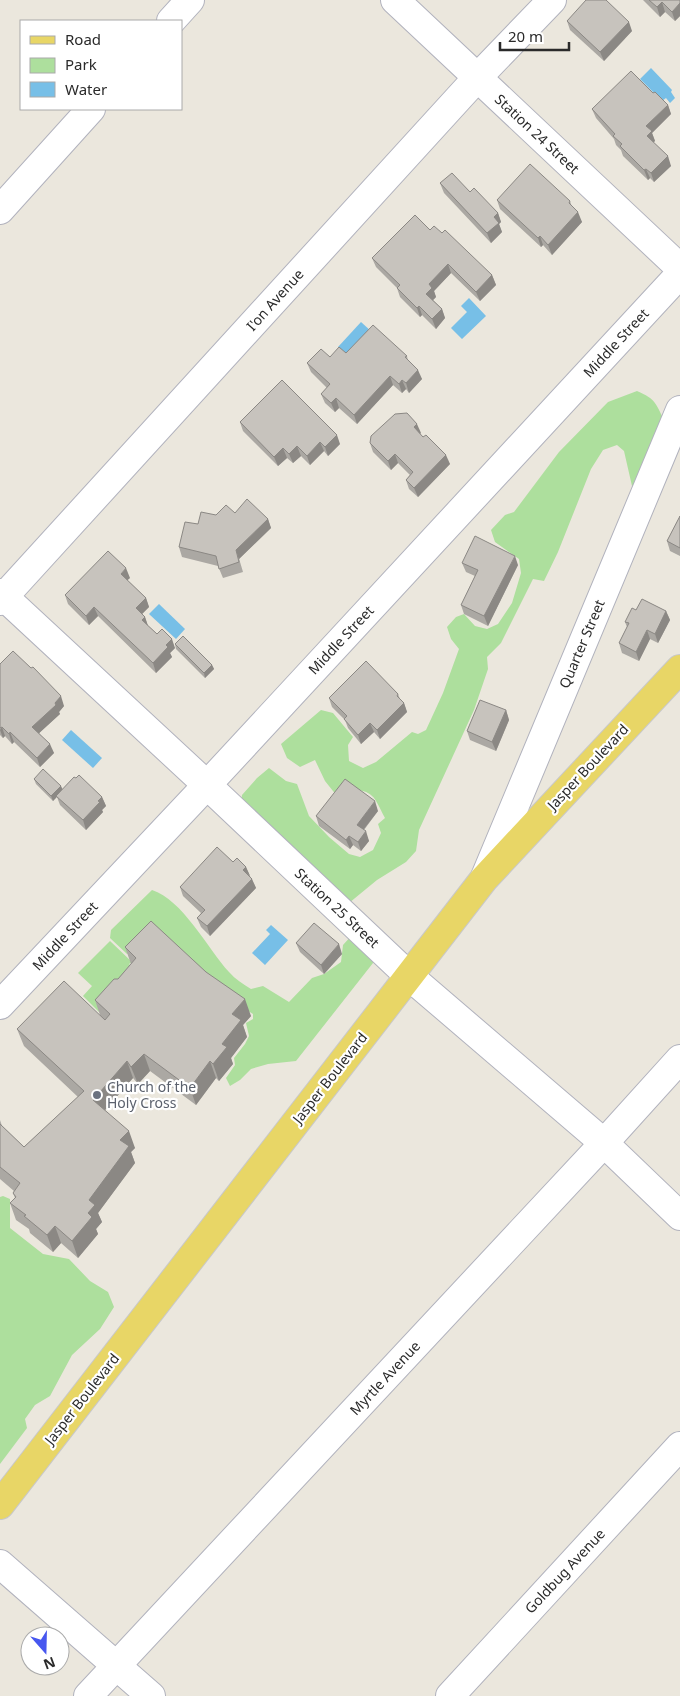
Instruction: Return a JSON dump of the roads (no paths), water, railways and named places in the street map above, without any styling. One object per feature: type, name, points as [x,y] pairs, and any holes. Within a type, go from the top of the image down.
[{"type":"main road","name":"Jasper Boulevard","points":[[0,1505],[484,879],[680,669]]},
{"type":"street","points":[[172,20],[190,0]]},
{"type":"street","name":"Station 24 Street","points":[[395,0],[680,268]]},
{"type":"street","name":"I'on Avenue","points":[[1,597],[477,78],[552,0]]},
{"type":"street","points":[[0,210],[91,110]]},
{"type":"street","name":"Middle Street","points":[[0,1005],[207,785],[680,274]]},
{"type":"street","name":"Quarter Street","points":[[484,879],[680,410]]},
{"type":"street","name":"Station 25 Street","points":[[1,597],[207,785],[409,976],[604,1143],[680,1216]]},
{"type":"street","name":"Myrtle Avenue","points":[[88,1696],[604,1143],[680,1059]]},
{"type":"street","name":"Goldbug Avenue","points":[[450,1696],[680,1446]]},
{"type":"street","points":[[0,1564],[151,1696]]},
{"type":"water","points":[[651,68],[672,90],[671,92],[675,98],[670,103],[666,98],[662,101],[640,79]]},
{"type":"water","points":[[469,298],[486,316],[462,339],[451,328],[467,312],[461,306]]},
{"type":"water","points":[[361,322],[372,332],[349,358],[338,347]]},
{"type":"water","points":[[159,604],[185,629],[176,639],[149,614]]},
{"type":"water","points":[[71,730],[102,758],[93,768],[62,740]]},
{"type":"water","points":[[271,925],[288,940],[265,965],[252,953],[270,934],[266,930]]},
{"type":"place","name":"Church of the Holy Cross","points":[[97,1095]]}]
